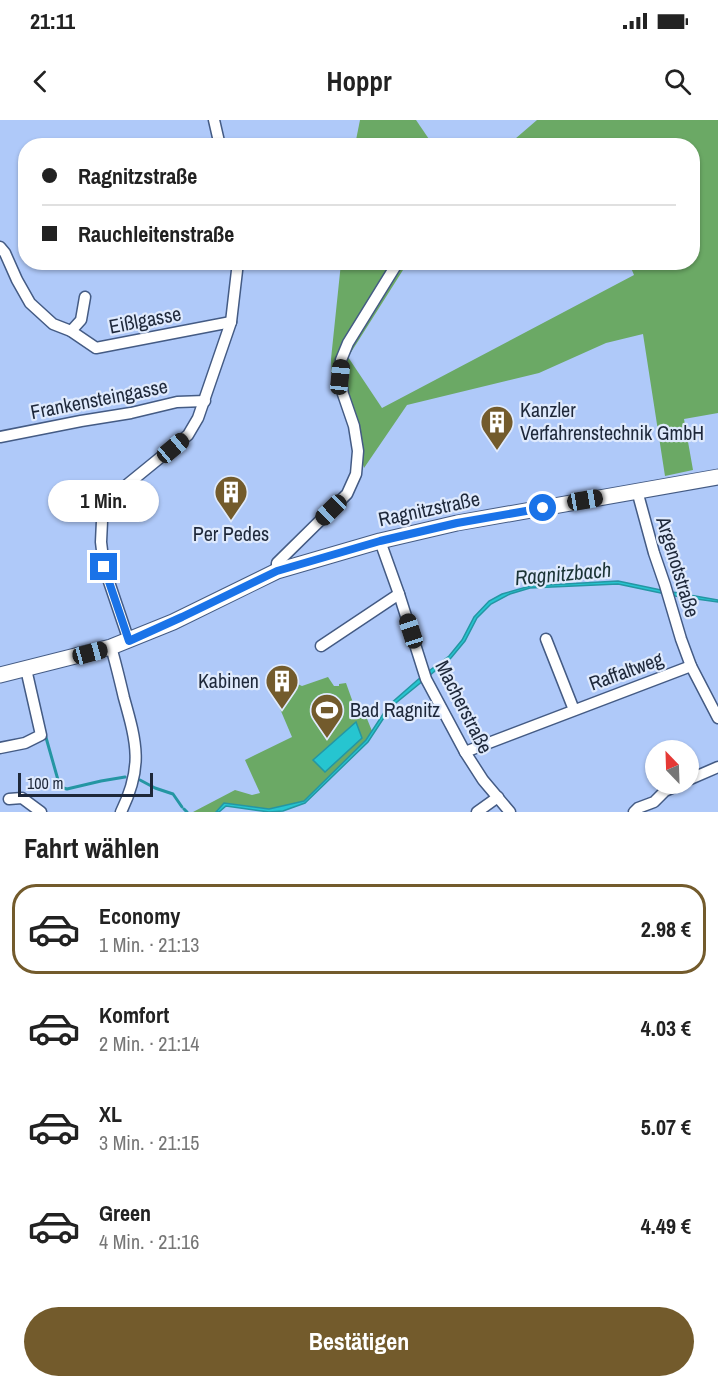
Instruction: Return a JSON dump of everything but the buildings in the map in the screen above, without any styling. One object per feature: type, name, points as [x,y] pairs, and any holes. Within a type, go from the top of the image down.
[{"type":"main road","name":"Ragnitzstraße","points":[[0,675],[129,641],[277,571],[380,541],[457,523],[718,477]]},
{"type":"street","points":[[214,120],[218,138]]},
{"type":"street","name":"Eißlgasse","points":[[0,247],[30,303],[53,324],[71,331],[96,348],[231,322]]},
{"type":"street","points":[[129,641],[104,567],[101,542],[102,521],[107,506],[117,492],[189,435],[198,418],[231,322],[237,270]]},
{"type":"street","points":[[277,571],[277,563],[347,494],[356,474],[358,452],[354,426],[343,394],[340,377],[341,360],[348,343],[393,270]]},
{"type":"street","name":"Eißlgasse","points":[[71,331],[81,320],[85,297]]},
{"type":"street","name":"Frankensteingasse","points":[[0,437],[131,413],[177,402],[204,401]]},
{"type":"street","name":"Argenotstraße","points":[[639,491],[654,553],[681,639],[691,666],[718,718]]},
{"type":"street","name":"Macherstraße","points":[[380,541],[426,679],[465,752],[483,780],[510,812]]},
{"type":"street","points":[[321,646],[399,594]]},
{"type":"street","name":"Raffaltweg","points":[[546,639],[574,710]]},
{"type":"street","points":[[111,647],[134,732],[136,748],[134,782],[121,812]]},
{"type":"street","name":"Raffaltweg","points":[[465,752],[691,666]]},
{"type":"street","points":[[0,748],[25,743],[41,735],[26,669]]},
{"type":"street","points":[[699,775],[718,767]]},
{"type":"street","points":[[634,812],[654,802],[662,794]]},
{"type":"street","points":[[477,812],[498,797]]},
{"type":"street","points":[[9,799],[22,798],[41,812]]},
{"type":"shaded area","points":[[360,120],[416,120],[428,138],[356,138]]},
{"type":"shaded area","points":[[537,120],[718,120],[718,413],[684,419],[693,470],[665,476],[643,334],[606,343],[539,373],[407,405],[364,468],[348,416],[332,383],[331,359],[340,270],[403,270],[348,357],[382,408],[634,275],[632,270],[700,270],[700,138],[516,138]]},
{"type":"shaded area","name":"Ragnitzbach","points":[[618,581],[718,600],[718,602],[618,584],[530,588],[510,594],[491,604],[477,618],[465,641],[451,658],[391,707],[368,742],[305,803],[283,811],[269,812],[226,806],[216,812],[224,803],[269,809],[304,801],[366,740],[389,705],[449,656],[462,640],[474,617],[489,601],[502,594],[530,586]]},
{"type":"shaded area","name":"Bad Ragnitz","points":[[328,677],[334,686],[346,683],[356,711],[363,709],[372,731],[366,740],[304,801],[269,809],[224,803],[216,812],[193,812],[235,790],[252,795],[260,793],[245,760],[292,737],[272,690],[291,681],[302,686]]},
{"type":"shaded area","points":[[356,722],[362,738],[325,772],[313,760]]},
{"type":"waterway","points":[[45,734],[60,787],[67,789],[125,777]]},
{"type":"waterway","points":[[140,780],[173,794],[182,807]]},
{"type":"waterway","points":[[184,809],[187,812]]},
{"type":"place","name":"Kanzler Verfahrenstechnik GmbH","points":[[497,451]]},
{"type":"place","name":"Per Pedes","points":[[231,521]]},
{"type":"place","name":"Kabinen","points":[[282,710]]},
{"type":"place","name":"Bad Ragnitz","points":[[327,739]]},
{"type":"route","points":[[104,567],[129,641],[277,571],[380,541],[457,523],[543,508]]}]
